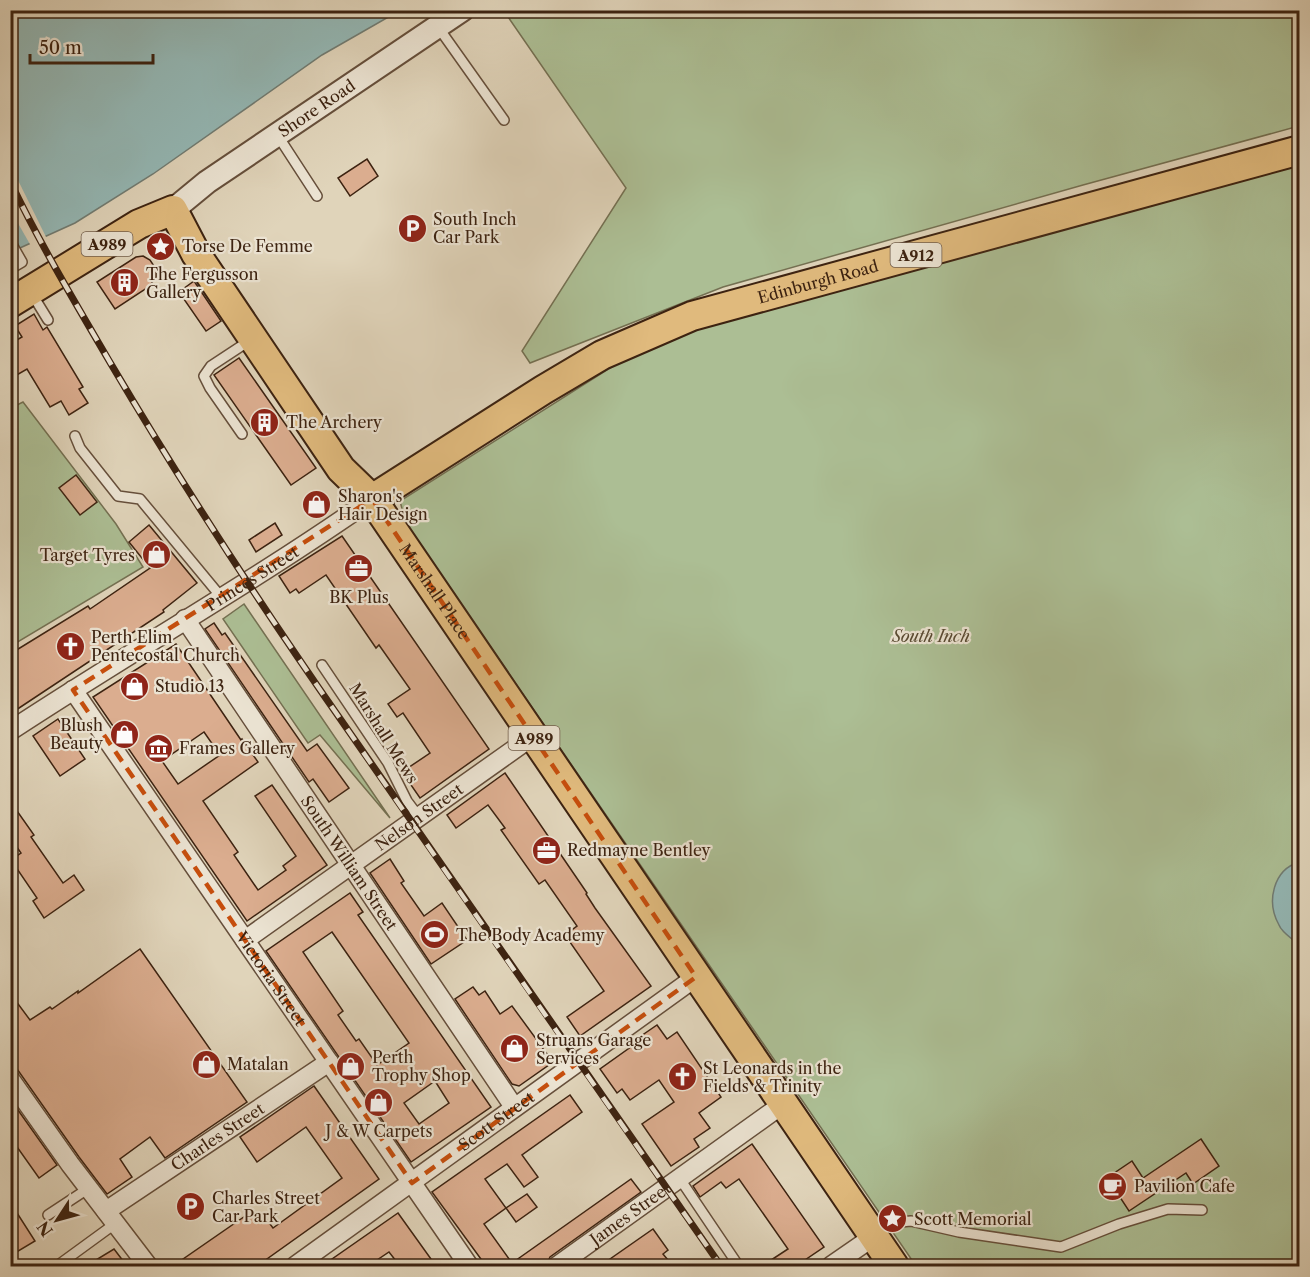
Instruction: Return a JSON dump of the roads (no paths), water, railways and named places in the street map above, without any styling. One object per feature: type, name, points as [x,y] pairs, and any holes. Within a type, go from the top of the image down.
[{"type":"main road","name":"Edinburgh Road","points":[[372,499],[602,355],[692,316],[1299,150]]},
{"type":"main road","name":"A989","points":[[21,298],[139,224],[173,210]]},
{"type":"main road","name":"Marshall Place","points":[[173,210],[196,254],[341,469],[372,499],[696,977]]},
{"type":"main road","name":"A989","points":[[696,977],[894,1266]]},
{"type":"street","name":"Shore Road","points":[[173,210],[207,182],[462,10]]},
{"type":"street","name":"Princes Street","points":[[10,731],[185,619],[222,598],[372,499]]},
{"type":"street","name":"South William Street","points":[[185,619],[514,1107]]},
{"type":"street","name":"Victoria Street","points":[[73,690],[469,1266]]},
{"type":"street","name":"Nelson Street","points":[[245,940],[533,736]]},
{"type":"street","name":"Scott Street","points":[[295,1266],[696,977]]},
{"type":"street","name":"Charles Street","points":[[111,1217],[329,1062]]},
{"type":"street","points":[[14,1091],[148,1266]]},
{"type":"street","name":"James Street","points":[[557,1266],[783,1104]]},
{"type":"street","points":[[831,1266],[873,1237]]},
{"type":"lane","points":[[438,27],[504,120]]},
{"type":"lane","points":[[277,135],[317,196]]},
{"type":"lane","points":[[10,240],[22,262],[10,269]]},
{"type":"lane","points":[[21,298],[48,320]]},
{"type":"lane","points":[[242,434],[204,376],[211,366],[254,338]]},
{"type":"lane","points":[[75,436],[80,448],[118,496],[140,499],[222,598]]},
{"type":"lane","name":"Marshall Mews","points":[[322,665],[388,763],[407,801],[419,817]]},
{"type":"lane","points":[[680,1179],[738,1264]]},
{"type":"lane","points":[[48,1215],[89,1188]]},
{"type":"lane","points":[[873,1237],[877,1231],[890,1223],[911,1221],[959,1232],[1061,1246],[1119,1224],[1168,1209],[1202,1210]]},
{"type":"lane","points":[[57,1266],[111,1217]]},
{"type":"water","points":[[10,11],[399,11],[322,55],[153,174],[75,223],[11,252]]},
{"type":"water","points":[[1300,862],[1299,945],[1280,928],[1275,916],[1273,897],[1274,888],[1283,872]]},
{"type":"railway","points":[[10,181],[46,251],[111,364],[194,500],[252,589],[721,1266]]},
{"type":"place","name":"South Inch Car Park","points":[[412,228]]},
{"type":"place","name":"Torse De Femme","points":[[161,246]]},
{"type":"place","name":"The Fergusson Gallery","points":[[125,283]]},
{"type":"place","name":"The Archery","points":[[265,422]]},
{"type":"place","name":"Sharon's Hair Design","points":[[317,505]]},
{"type":"place","name":"Target Tyres","points":[[156,555]]},
{"type":"place","name":"BK Plus","points":[[359,569]]},
{"type":"place","name":"Perth Elim Pentecostal Church","points":[[70,646]]},
{"type":"place","name":"Studio 13","points":[[134,686]]},
{"type":"place","name":"Blush Beauty","points":[[124,734]]},
{"type":"place","name":"Frames Gallery","points":[[158,748]]},
{"type":"place","name":"Redmayne Bentley","points":[[546,850]]},
{"type":"place","name":"The Body Academy","points":[[435,935]]},
{"type":"place","name":"Struans Garage Services","points":[[515,1049]]},
{"type":"place","name":"Matalan","points":[[206,1064]]},
{"type":"place","name":"Perth Trophy Shop","points":[[351,1066]]},
{"type":"place","name":"St Leonards in the Fields & Trinity","points":[[682,1077]]},
{"type":"place","name":"J & W Carpets","points":[[379,1103]]},
{"type":"place","name":"Pavilion Cafe","points":[[1113,1186]]},
{"type":"place","name":"Charles Street Car Park","points":[[191,1207]]},
{"type":"place","name":"Scott Memorial","points":[[893,1219]]},
{"type":"park label","name":"South Inch","points":[[931,636]]}]
